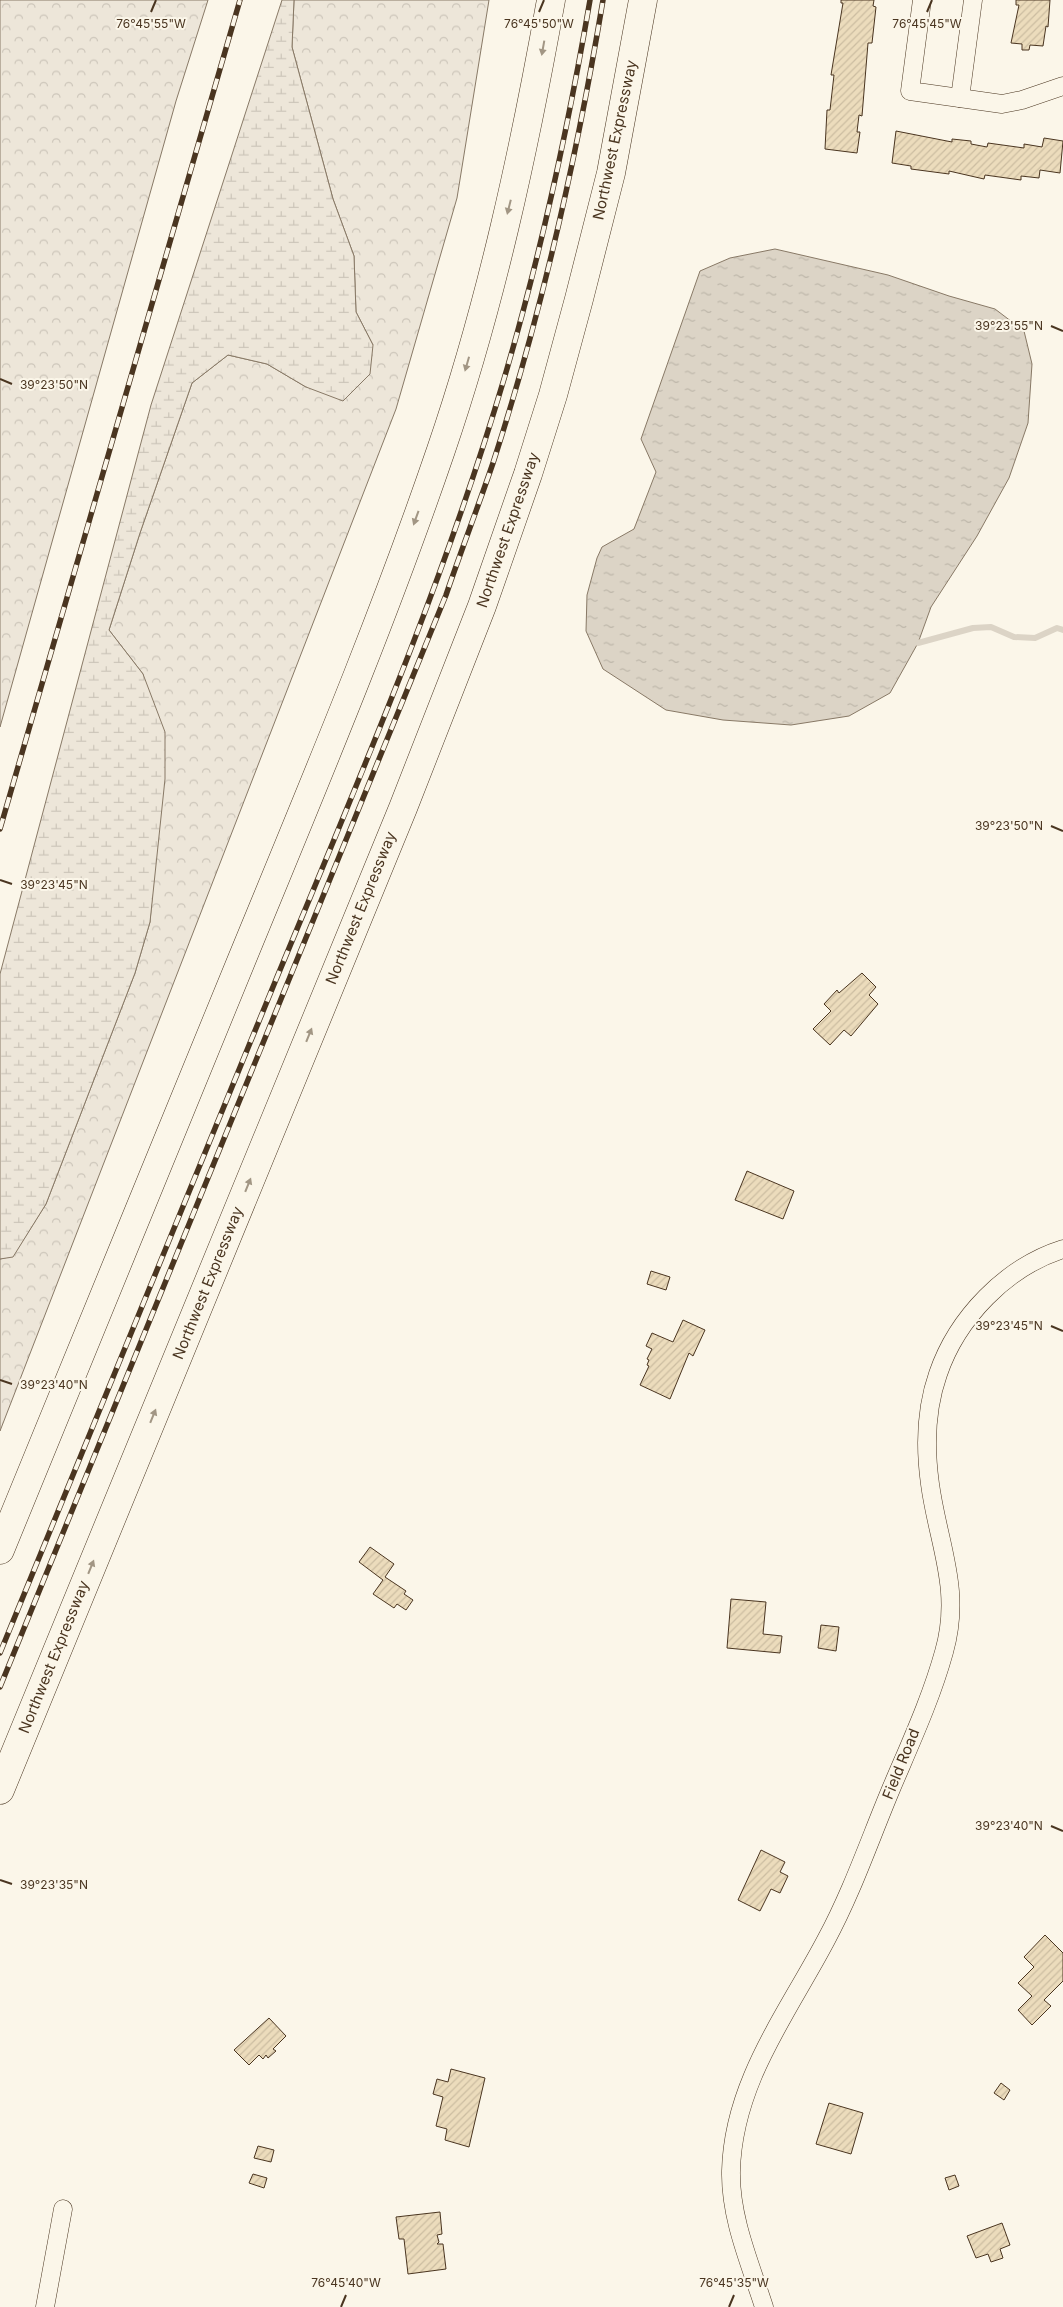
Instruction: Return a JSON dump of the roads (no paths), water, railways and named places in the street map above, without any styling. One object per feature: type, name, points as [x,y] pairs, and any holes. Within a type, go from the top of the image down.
[{"type":"highway","points":[[0,1550],[318,775],[395,578],[442,448],[490,280],[520,159],[551,0]]},
{"type":"highway","name":"Northwest Expressway","points":[[0,1790],[399,817],[482,606],[528,474],[579,299],[611,172],[643,0]]},
{"type":"street","points":[[922,0],[910,92],[1002,104],[1022,100],[1063,86]]},
{"type":"street","points":[[960,98],[973,0]]},
{"type":"street","name":"Field Road","points":[[764,2307],[739,2228],[732,2198],[731,2170],[738,2115],[744,2095],[769,2039],[827,1938],[852,1884],[930,1694],[945,1650],[952,1614],[950,1576],[930,1484],[928,1449],[930,1398],[938,1371],[953,1341],[969,1316],[987,1296],[1031,1264],[1063,1249]]},
{"type":"street","points":[[45,2307],[63,2209]]},
{"type":"water","points":[[775,249],[888,275],[949,296],[995,309],[1024,331],[1032,364],[1028,423],[1009,478],[977,536],[931,607],[918,643],[890,693],[849,716],[791,725],[723,720],[666,710],[603,669],[586,631],[587,595],[597,558],[602,547],[634,529],[656,472],[641,439],[700,271],[730,258]]},
{"type":"waterway","points":[[918,643],[973,628],[991,627],[1014,637],[1035,638],[1057,628],[1063,630]]},
{"type":"railway","points":[[0,829],[240,0]]},
{"type":"railway","points":[[0,1653],[367,759],[454,532],[504,379],[530,285],[563,143],[590,0]]},
{"type":"railway","points":[[0,1687],[446,595],[493,463],[527,349],[570,175],[603,0]]}]
